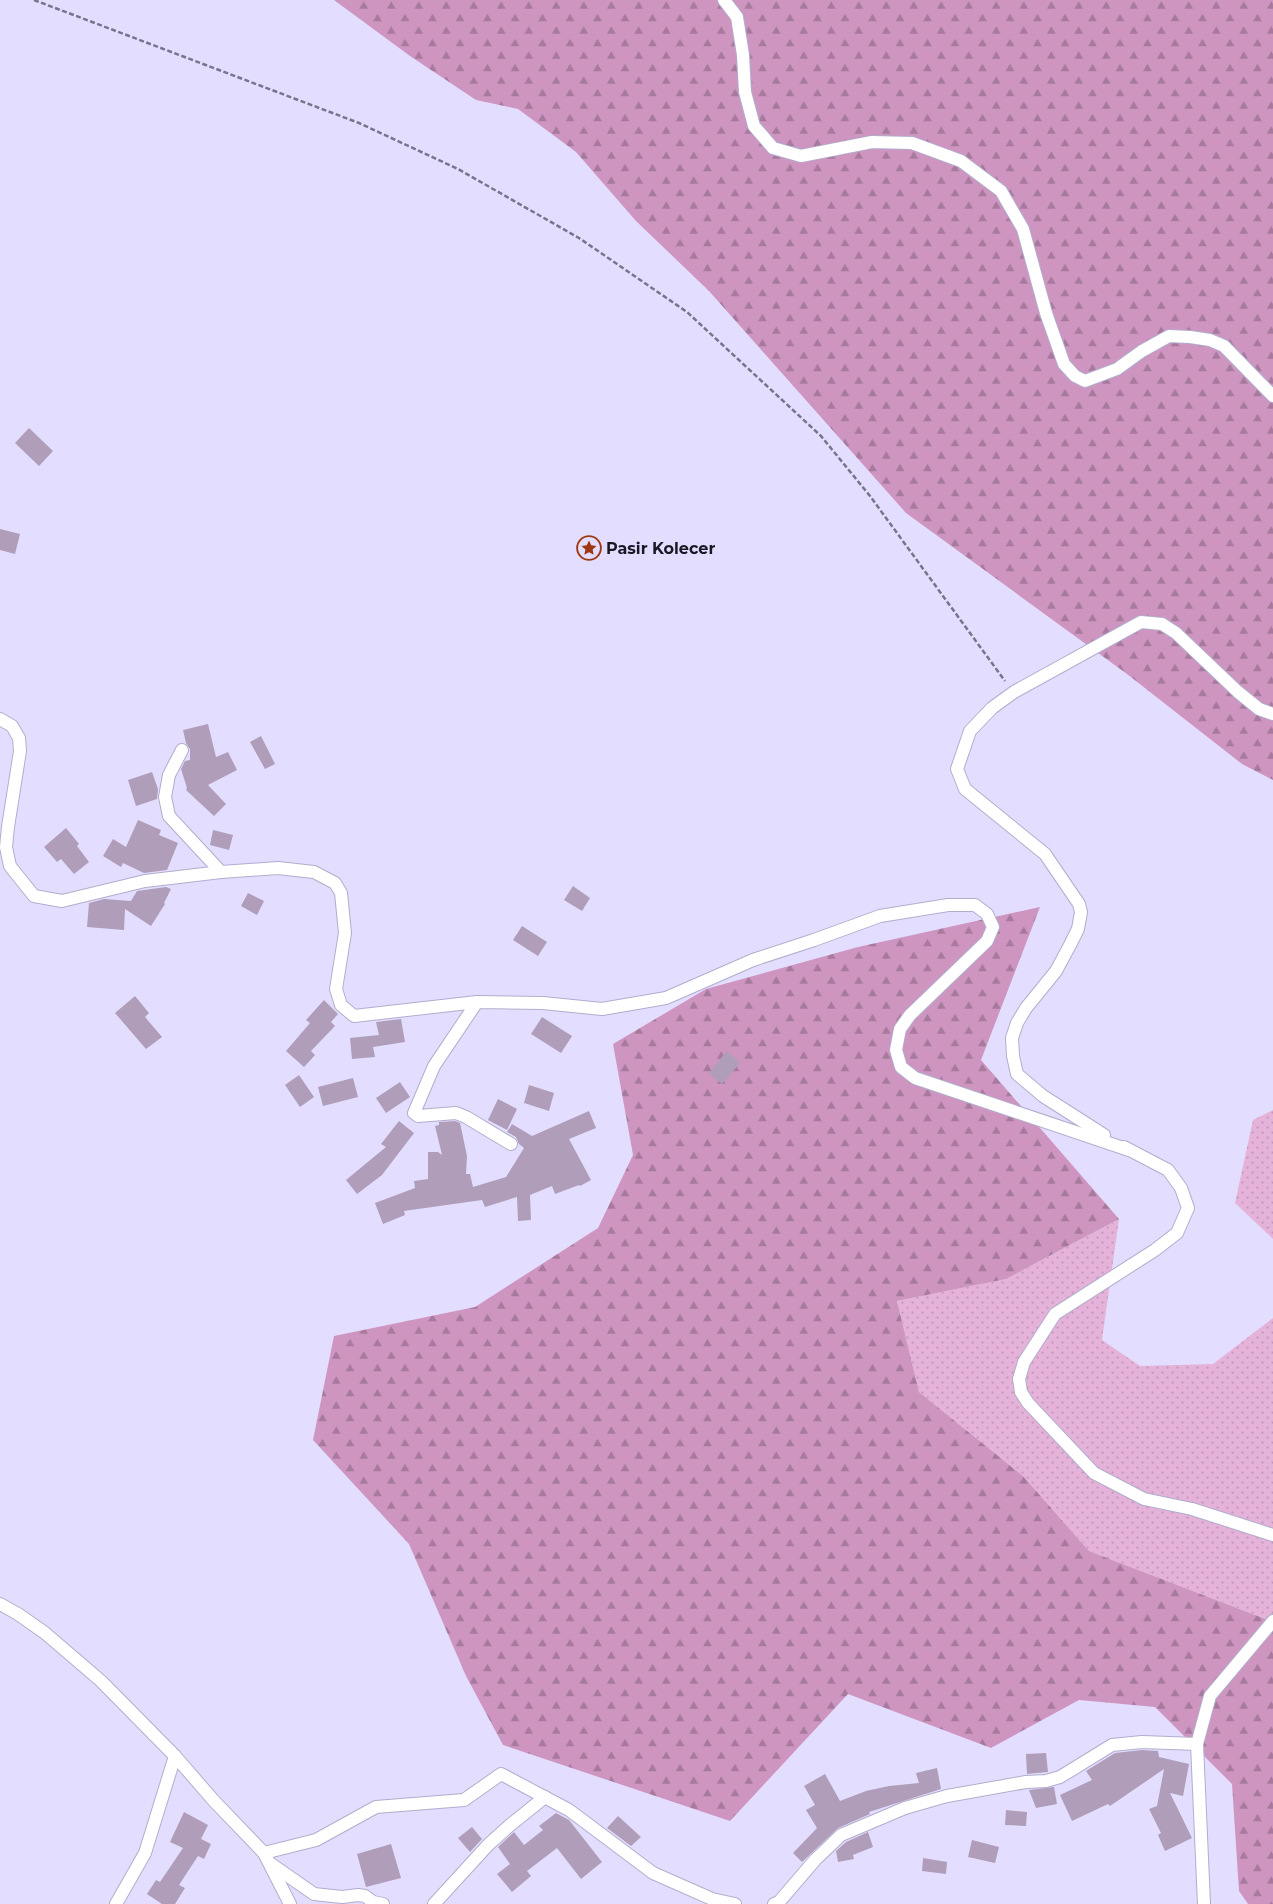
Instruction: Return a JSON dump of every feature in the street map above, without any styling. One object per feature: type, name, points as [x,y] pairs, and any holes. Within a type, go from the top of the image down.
[{"type":"street","points":[[724,0],[737,17],[743,54],[745,92],[754,126],[773,148],[801,156],[872,142],[912,143],[960,160],[1001,191],[1023,229],[1046,312],[1061,356],[1064,364],[1075,376],[1085,381],[1117,369],[1142,350],[1169,336],[1190,337],[1210,340],[1224,346],[1273,396]]},
{"type":"street","points":[[1273,714],[1259,709],[1238,692],[1190,646],[1162,624],[1141,622],[1014,692],[992,708],[970,731],[957,769],[964,789],[1045,854],[1079,904],[1082,912],[1078,930],[1056,971],[1026,1008],[1017,1023],[1012,1038],[1013,1056],[1018,1074],[1043,1096],[1084,1124],[1168,1170],[1181,1188],[1188,1208],[1177,1233],[1155,1250],[1056,1314],[1024,1362],[1019,1379],[1021,1392],[1028,1403],[1094,1473],[1144,1499],[1192,1509],[1273,1535]]},
{"type":"street","points":[[1,719],[12,726],[19,738],[20,752],[8,827],[5,867],[34,896],[62,901],[145,882],[221,872],[278,868],[314,872],[335,883],[341,893],[345,933],[336,989],[341,1005],[354,1016],[477,1002],[534,1003],[602,1009],[666,998],[753,960],[880,916],[948,905],[975,906],[987,914],[993,927],[986,941],[910,1015],[900,1029],[896,1050],[901,1067],[915,1078],[1130,1150]]},
{"type":"street","points":[[182,750],[170,775],[165,797],[169,816],[221,872]]},
{"type":"street","points":[[477,1002],[434,1066],[414,1113],[418,1116],[456,1113],[511,1144]]},
{"type":"street","points":[[0,1604],[45,1633],[101,1681],[175,1756],[266,1858],[314,1894],[342,1897],[365,1896],[373,1902],[383,1904]]},
{"type":"street","points":[[1204,1904],[1197,1744],[1210,1696],[1273,1620]]},
{"type":"street","points":[[774,1904],[779,1902],[815,1860],[841,1836],[905,1808],[947,1796],[1026,1782],[1046,1781],[1060,1777],[1112,1745],[1142,1742],[1197,1744]]},
{"type":"street","points":[[116,1904],[145,1853],[175,1756]]},
{"type":"street","points":[[266,1858],[316,1840],[376,1806],[464,1800],[501,1774],[569,1810],[653,1873],[712,1899],[735,1904]]},
{"type":"street","points":[[434,1904],[488,1845],[545,1798]]},
{"type":"street","points":[[266,1858],[290,1904]]},
{"type":"path","points":[[34,0],[360,123],[458,169],[579,238],[687,312],[821,436],[870,496],[1014,692]]},
{"type":"shaded area","points":[[1273,1110],[1273,1239],[1235,1203],[1253,1120]]},
{"type":"shaded area","points":[[1119,1219],[1102,1340],[1140,1366],[1213,1364],[1273,1318],[1273,1622],[1089,1551],[1023,1476],[919,1392],[897,1301],[1006,1279]]},
{"type":"green space","points":[[334,0],[1273,0],[1273,780],[1242,764],[1127,674],[906,513],[709,291],[636,221],[576,152],[518,109],[476,100],[410,56]]},
{"type":"green space","points":[[1040,907],[981,1060],[1119,1219],[1006,1279],[897,1301],[919,1392],[1023,1476],[1089,1551],[1273,1622],[1273,1904],[1248,1904],[1239,1891],[1232,1784],[1155,1707],[1079,1700],[991,1748],[848,1694],[730,1821],[503,1745],[466,1676],[409,1544],[313,1440],[334,1336],[475,1307],[598,1228],[633,1155],[613,1044],[706,989],[858,947]]},
{"type":"building","points":[[29,428],[53,451],[39,466],[15,443]]},
{"type":"building","points":[[0,529],[20,534],[15,554],[0,550]]},
{"type":"building","points":[[208,724],[216,757],[228,752],[237,770],[208,785],[226,804],[214,816],[186,790],[181,769],[185,761],[190,760],[190,749],[186,743],[183,730]]},
{"type":"building","points":[[261,736],[275,764],[265,769],[250,742]]},
{"type":"building","points":[[152,772],[158,789],[157,799],[136,806],[128,780]]},
{"type":"building","points":[[138,820],[161,830],[159,835],[178,843],[167,870],[144,873],[123,863],[121,867],[103,856],[113,839],[126,847]]},
{"type":"building","points":[[66,828],[79,844],[77,846],[89,862],[74,874],[61,859],[57,862],[44,847]]},
{"type":"building","points":[[213,830],[233,835],[229,850],[210,845]]},
{"type":"building","points":[[573,886],[590,898],[582,911],[564,900]]},
{"type":"building","points":[[166,887],[171,889],[165,904],[151,926],[125,909],[124,930],[87,927],[89,903],[104,899],[131,901],[137,891]]},
{"type":"building","points":[[248,893],[264,901],[257,915],[241,906]]},
{"type":"building","points":[[522,926],[547,942],[538,956],[513,940]]},
{"type":"building","points":[[135,996],[149,1013],[145,1017],[162,1037],[146,1049],[115,1013]]},
{"type":"building","points":[[324,1000],[338,1014],[331,1022],[335,1026],[311,1051],[315,1055],[304,1067],[286,1051],[310,1023],[306,1020]]},
{"type":"building","points":[[542,1017],[572,1036],[561,1053],[531,1034]]},
{"type":"building","points":[[401,1019],[405,1042],[373,1047],[375,1057],[352,1059],[350,1038],[379,1035],[376,1022]]},
{"type":"building","points":[[727,1051],[740,1063],[722,1084],[709,1073]]},
{"type":"building","points":[[299,1075],[314,1097],[300,1107],[285,1085]]},
{"type":"building","points":[[353,1078],[358,1097],[323,1106],[318,1087]]},
{"type":"building","points":[[400,1082],[410,1097],[386,1113],[376,1098]]},
{"type":"building","points":[[529,1085],[554,1093],[549,1111],[524,1103]]},
{"type":"building","points":[[498,1099],[517,1109],[507,1130],[488,1120]]},
{"type":"building","points":[[589,1111],[596,1128],[569,1139],[591,1180],[580,1186],[555,1194],[552,1186],[530,1195],[531,1220],[518,1221],[517,1197],[485,1207],[482,1200],[404,1211],[405,1215],[383,1224],[375,1203],[415,1188],[414,1181],[428,1179],[428,1152],[438,1152],[442,1155],[435,1126],[439,1125],[439,1122],[455,1121],[460,1123],[467,1156],[466,1174],[470,1174],[473,1187],[506,1177],[524,1148],[519,1144],[516,1137],[507,1132],[512,1124],[532,1136]]},
{"type":"building","points":[[399,1121],[414,1133],[382,1175],[357,1194],[346,1180],[386,1147],[381,1144]]},
{"type":"building","points":[[1142,1750],[1158,1751],[1159,1757],[1189,1764],[1183,1796],[1170,1793],[1192,1838],[1165,1851],[1158,1835],[1161,1833],[1149,1809],[1157,1806],[1164,1769],[1110,1806],[1108,1804],[1072,1821],[1060,1795],[1092,1780],[1086,1771],[1115,1753]]},
{"type":"building","points":[[1046,1753],[1048,1772],[1027,1774],[1026,1754]]},
{"type":"building","points":[[937,1768],[941,1789],[869,1812],[870,1814],[838,1828],[802,1862],[793,1853],[817,1828],[806,1810],[815,1805],[804,1786],[825,1774],[840,1801],[866,1791],[889,1786],[919,1783],[916,1773]]},
{"type":"building","points":[[1054,1787],[1057,1804],[1036,1808],[1029,1790]]},
{"type":"building","points":[[1006,1810],[1027,1812],[1026,1826],[1005,1825]]},
{"type":"building","points":[[184,1812],[208,1825],[201,1839],[211,1844],[204,1859],[198,1856],[179,1885],[185,1888],[175,1904],[162,1904],[147,1894],[156,1880],[160,1882],[183,1848],[170,1842]]},
{"type":"building","points":[[556,1813],[569,1820],[602,1862],[581,1879],[557,1848],[527,1871],[531,1876],[512,1892],[497,1874],[510,1864],[498,1847],[514,1832],[524,1845],[543,1830],[539,1826]]},
{"type":"building","points":[[618,1816],[641,1837],[631,1846],[607,1828]]},
{"type":"building","points":[[472,1827],[482,1839],[470,1852],[458,1838]]},
{"type":"building","points":[[868,1832],[873,1847],[853,1855],[854,1859],[838,1862],[836,1851],[846,1842]]},
{"type":"building","points":[[972,1840],[999,1847],[995,1863],[968,1857]]},
{"type":"building","points":[[391,1844],[401,1878],[366,1887],[357,1854]]},
{"type":"building","points":[[923,1858],[947,1862],[946,1874],[922,1871]]},
{"type":"place","name":"Pasir Kolecer","points":[[589,548]]}]
